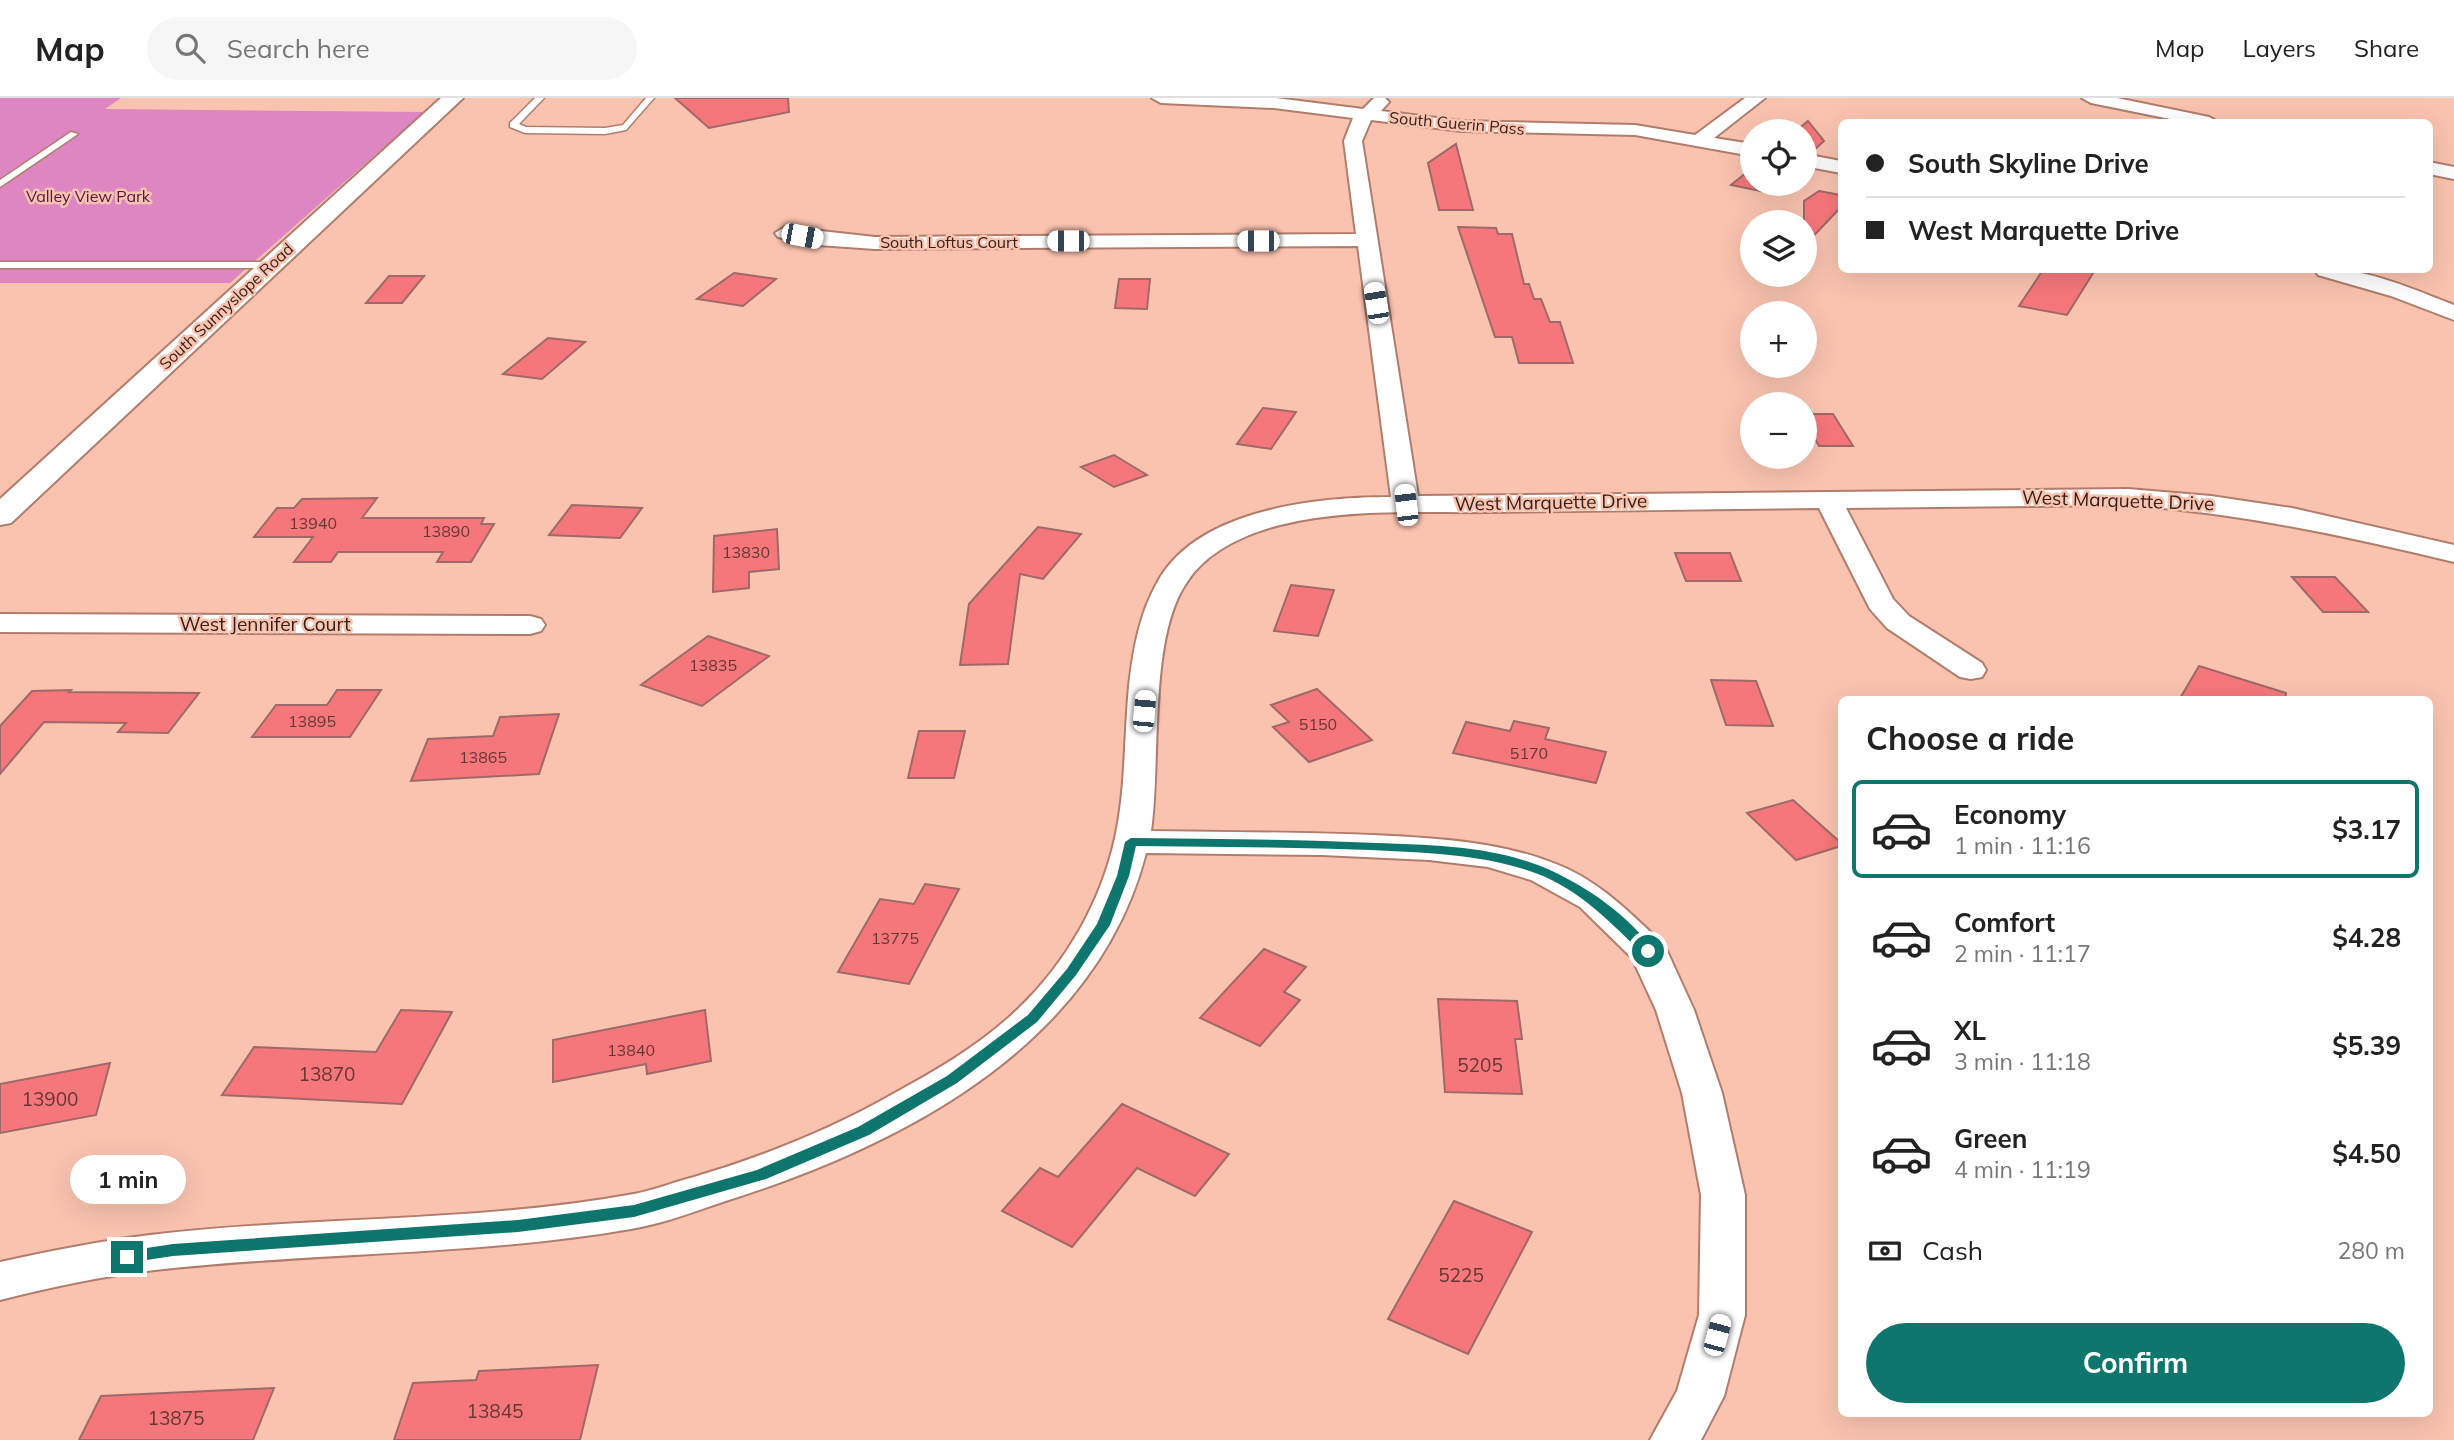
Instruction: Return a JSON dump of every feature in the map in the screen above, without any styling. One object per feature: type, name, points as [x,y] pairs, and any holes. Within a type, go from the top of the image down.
[{"type":"street","name":"South Sunnyslope Road","points":[[0,516],[453,98]]},
{"type":"street","name":"South Guerin Pass","points":[[1161,98],[1263,102],[1486,128],[1635,130],[1740,148]]},
{"type":"street","points":[[1385,98],[1358,123],[1353,141],[1406,505]]},
{"type":"street","points":[[1700,140],[1756,98]]},
{"type":"street","points":[[2091,98],[2194,119]]},
{"type":"street","points":[[1817,162],[1838,166]]},
{"type":"street","points":[[2433,169],[2454,173]]},
{"type":"street","name":"South Loftus Court","points":[[785,233],[818,239],[875,243],[1366,240]]},
{"type":"street","points":[[2336,273],[2399,291],[2454,313]]},
{"type":"street","name":"West Marquette Drive","points":[[0,1281],[58,1267],[173,1250],[518,1226],[634,1211],[761,1175],[863,1131],[952,1080],[1032,1018],[1072,972],[1104,925],[1123,876],[1131,842],[1156,614],[1171,580],[1191,558],[1228,533],[1262,520],[1316,509],[1406,505],[1827,498],[2128,497],[2206,502],[2353,526],[2454,554]]},
{"type":"street","points":[[1827,498],[1880,603],[1898,622],[1971,670]]},
{"type":"street","name":"West Jennifer Court","points":[[0,623],[530,625]]},
{"type":"street","points":[[1131,842],[1322,844],[1429,849],[1491,856],[1544,872],[1593,899],[1648,951],[1675,1010],[1702,1093],[1723,1195],[1722,1315],[1700,1396],[1675,1440]]},
{"type":"lane","points":[[540,98],[513,125],[525,130],[616,129],[626,127],[650,98]]},
{"type":"lane","points":[[0,184],[74,134]]},
{"type":"lane","points":[[0,265],[270,265]]},
{"type":"green space","name":"Valley View Park","points":[[0,98],[121,98],[105,109],[424,112],[230,283],[0,283]]},
{"type":"building","points":[[675,98],[788,98],[789,112],[709,128]]},
{"type":"building","points":[[1817,132],[1824,141],[1817,147]]},
{"type":"building","points":[[1456,144],[1473,210],[1439,210],[1428,163]]},
{"type":"building","points":[[1740,178],[1740,187],[1731,185]]},
{"type":"building","points":[[1819,191],[1838,194],[1838,210],[1817,232],[1817,210],[1804,210],[1804,201],[1817,196]]},
{"type":"building","points":[[1458,227],[1496,228],[1498,234],[1512,234],[1524,284],[1529,284],[1534,299],[1541,299],[1550,322],[1560,322],[1573,363],[1519,363],[1512,337],[1495,337]]},
{"type":"building","points":[[734,273],[776,279],[743,306],[697,299]]},
{"type":"building","points":[[2041,273],[2093,273],[2067,315],[2019,306]]},
{"type":"building","points":[[389,276],[424,276],[402,303],[366,303]]},
{"type":"building","points":[[1119,279],[1150,279],[1147,309],[1115,308]]},
{"type":"building","points":[[548,338],[585,342],[542,379],[503,374]]},
{"type":"building","points":[[1263,408],[1296,412],[1271,449],[1237,444]]},
{"type":"building","points":[[1817,414],[1833,414],[1853,446],[1819,446]]},
{"type":"building","points":[[1114,455],[1147,475],[1114,487],[1081,467]]},
{"type":"building","points":[[377,498],[362,518],[484,518],[481,524],[494,524],[471,562],[437,562],[443,552],[338,552],[331,562],[294,562],[313,537],[254,537],[277,508],[294,508],[302,499]]},
{"type":"building","points":[[572,505],[642,508],[620,538],[549,535]]},
{"type":"building","points":[[1038,527],[1081,534],[1043,579],[1020,574],[1008,664],[960,665],[969,604]]},
{"type":"building","points":[[777,529],[779,569],[749,572],[749,588],[713,592],[714,536]]},
{"type":"building","points":[[1675,553],[1730,553],[1741,581],[1686,581]]},
{"type":"building","points":[[2292,577],[2335,577],[2368,612],[2323,612]]},
{"type":"building","points":[[1291,585],[1334,590],[1318,636],[1274,631]]},
{"type":"building","points":[[708,636],[769,656],[702,706],[641,685]]},
{"type":"building","points":[[2199,666],[2286,693],[2286,696],[2181,696]]},
{"type":"building","points":[[1711,680],[1756,681],[1773,726],[1726,725]]},
{"type":"building","points":[[1317,689],[1372,740],[1309,762],[1273,727],[1289,722],[1271,705]]},
{"type":"building","points":[[337,690],[381,690],[350,737],[252,737],[276,705],[327,705]]},
{"type":"building","points":[[32,691],[199,693],[168,733],[118,732],[126,723],[44,722],[0,774],[0,726]]},
{"type":"building","points":[[559,714],[539,774],[411,781],[428,739],[493,736],[500,717]]},
{"type":"building","points":[[1514,721],[1549,728],[1545,739],[1606,752],[1596,783],[1453,753],[1466,722],[1510,731]]},
{"type":"building","points":[[919,731],[965,731],[954,778],[908,778]]},
{"type":"building","points":[[1793,800],[1838,840],[1838,847],[1796,860],[1747,813]]},
{"type":"building","points":[[925,884],[959,889],[909,984],[838,972],[880,899],[914,904]]},
{"type":"building","points":[[1264,949],[1306,967],[1284,992],[1300,1000],[1260,1046],[1200,1018]]},
{"type":"building","points":[[1438,999],[1517,1001],[1522,1039],[1515,1039],[1522,1094],[1445,1092]]},
{"type":"building","points":[[401,1010],[452,1012],[402,1104],[222,1095],[254,1047],[376,1052]]},
{"type":"building","points":[[705,1010],[711,1061],[647,1074],[646,1064],[553,1082],[553,1040]]},
{"type":"building","points":[[110,1063],[96,1115],[0,1133],[0,1084]]},
{"type":"building","points":[[1122,1104],[1229,1154],[1195,1196],[1137,1168],[1072,1247],[1002,1211],[1040,1168],[1058,1177]]},
{"type":"building","points":[[1454,1201],[1532,1232],[1468,1354],[1388,1319]]},
{"type":"building","points":[[598,1365],[580,1440],[394,1440],[413,1383],[476,1380],[479,1371]]},
{"type":"building","points":[[274,1388],[253,1440],[79,1440],[101,1396]]},
{"type":"route","points":[[127,1257],[173,1250],[518,1226],[634,1211],[761,1175],[863,1131],[952,1080],[1032,1018],[1072,972],[1104,925],[1123,876],[1131,842],[1322,844],[1429,849],[1491,856],[1544,872],[1593,899],[1648,951]]}]
